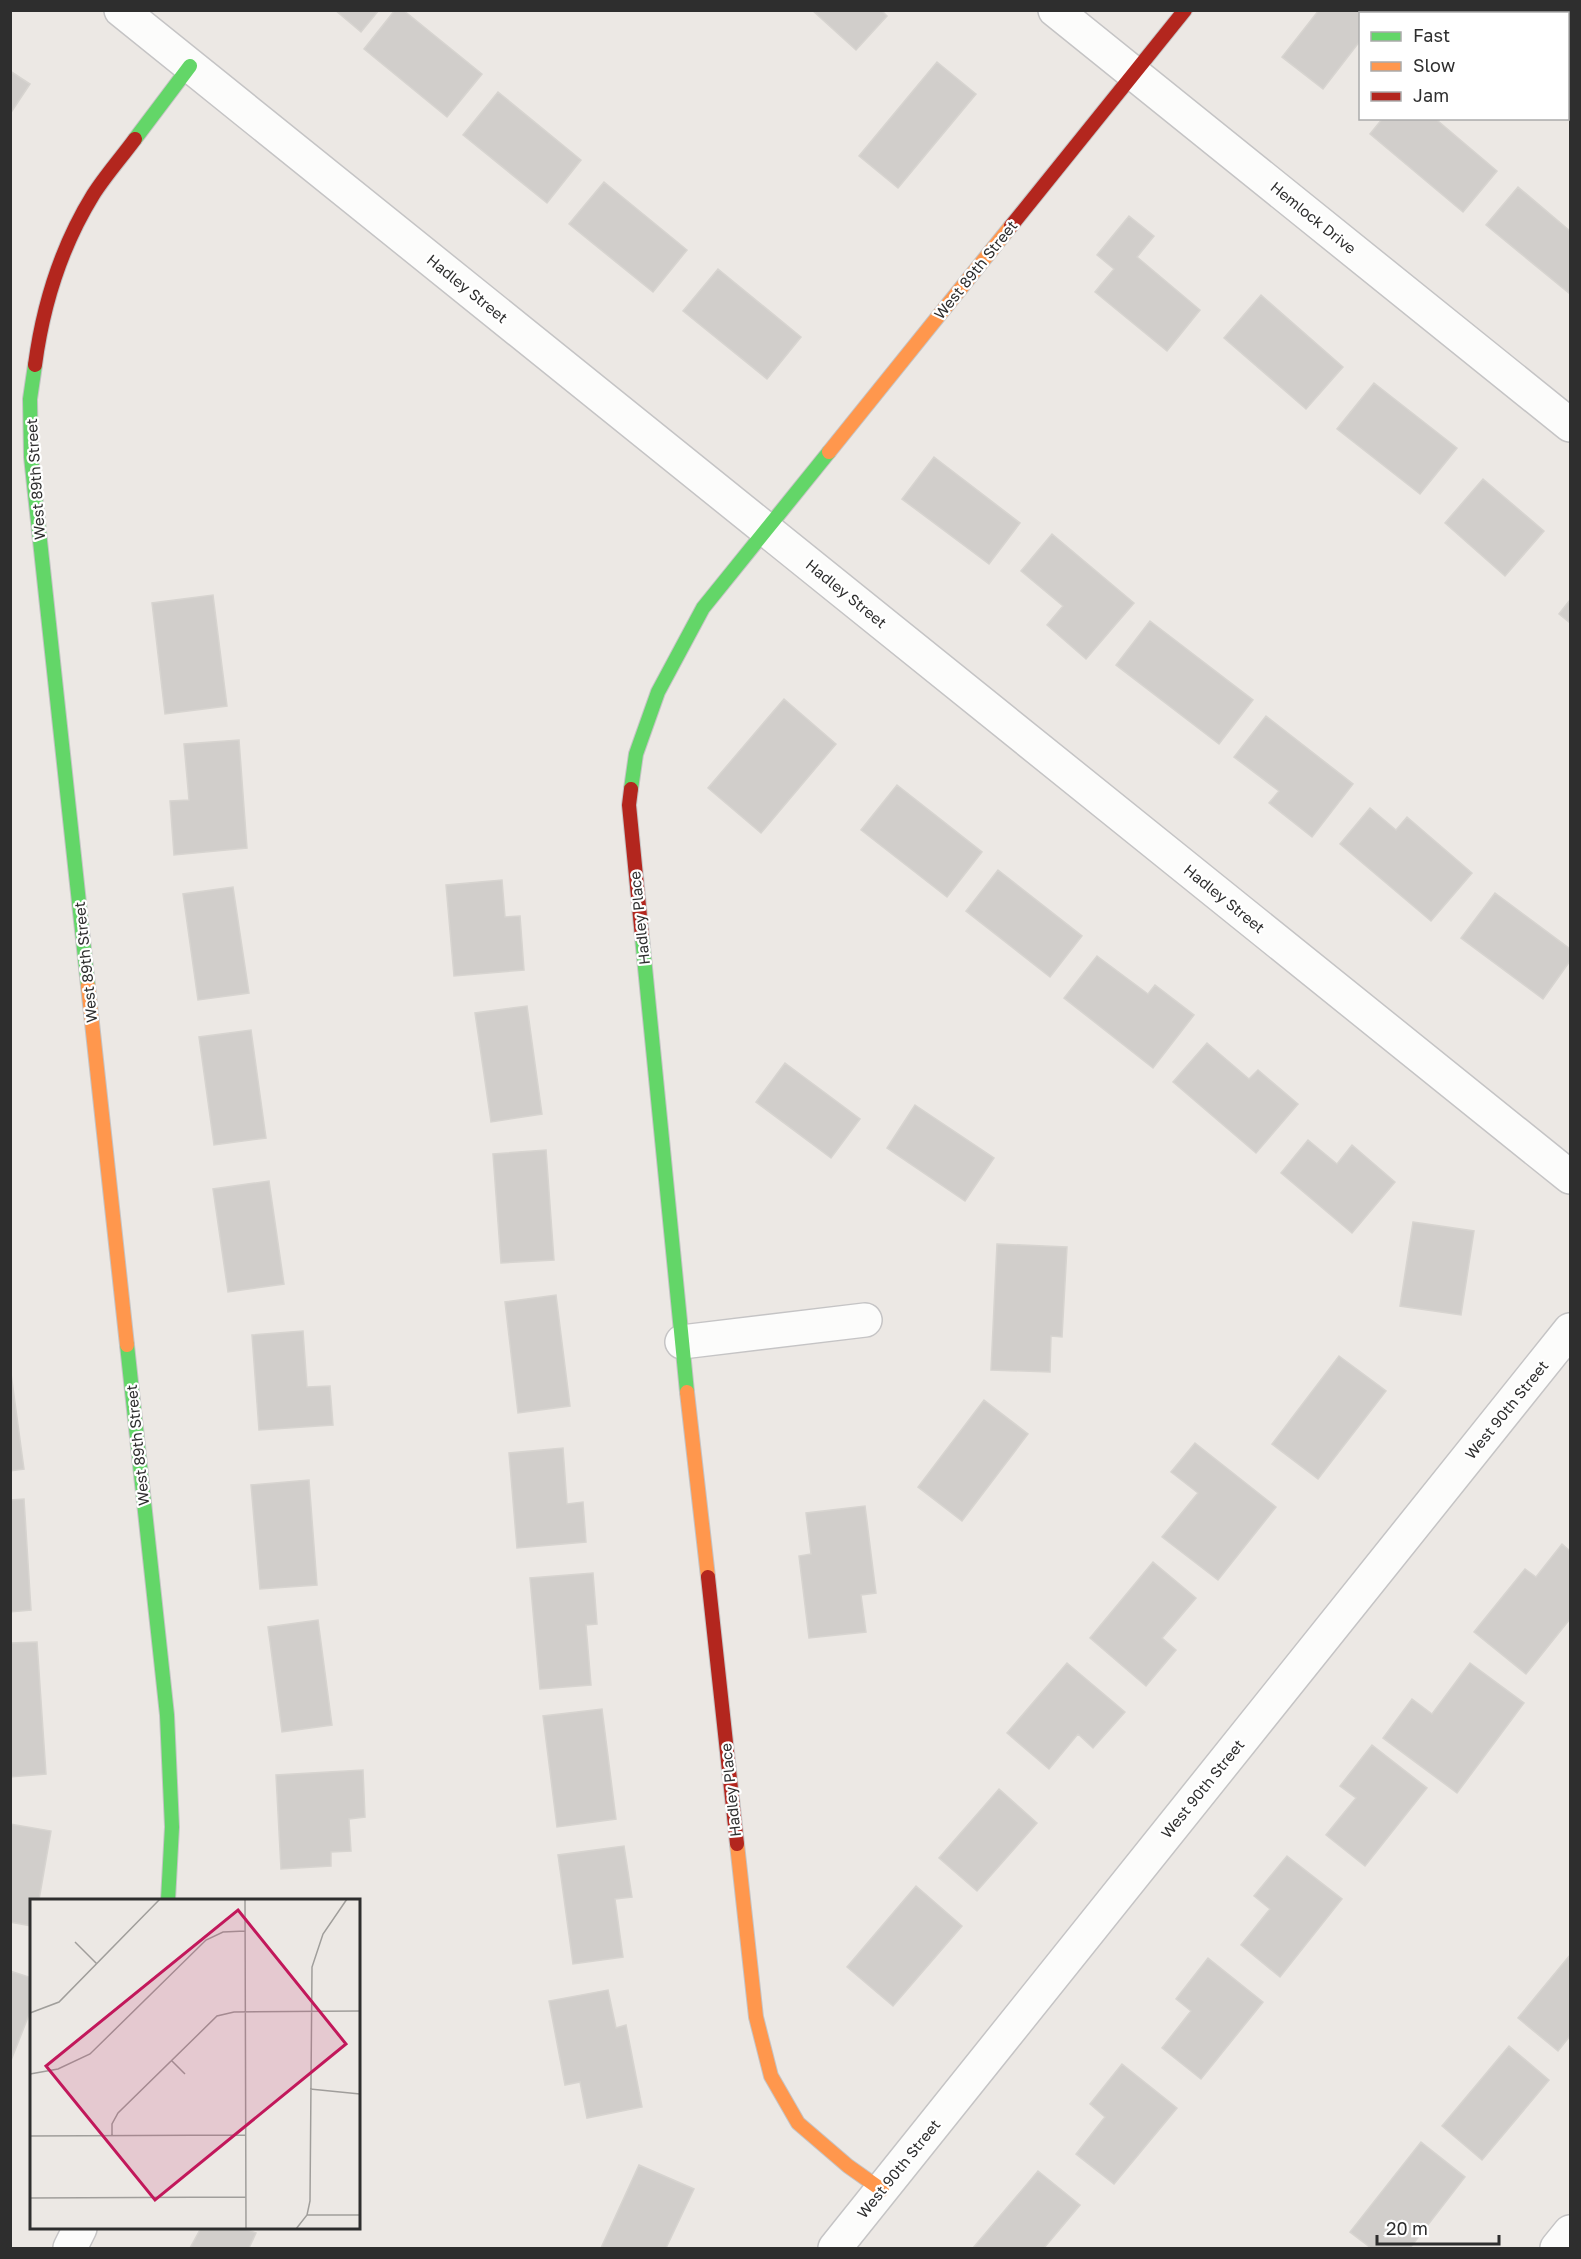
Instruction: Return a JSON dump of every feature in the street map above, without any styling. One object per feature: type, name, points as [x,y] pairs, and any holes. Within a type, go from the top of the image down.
[{"type":"street","name":"Hadley Street","points":[[121,10],[1570,1177]]},
{"type":"street","name":"Hemlock Drive","points":[[1055,10],[1570,425]]},
{"type":"street","name":"West 89th Street","points":[[766,530],[1185,10]]},
{"type":"street","name":"West 89th Street","points":[[168,1899],[172,1827],[166,1715],[33,468],[30,399],[45,308],[74,230],[94,194],[190,66]]},
{"type":"street","name":"Hadley Place","points":[[766,530],[703,608],[658,692],[636,754],[629,805],[682,1342],[756,2017],[771,2076],[798,2123],[848,2166],[882,2190]]},
{"type":"street","points":[[682,1342],[865,1320]]},
{"type":"street","name":"West 90th Street","points":[[835,2248],[1570,1330]]},
{"type":"street","points":[[70,2248],[80,2229]]},
{"type":"street","points":[[1557,2248],[1570,2232]]},
{"type":"building","points":[[335,10],[379,10],[361,32]]},
{"type":"building","points":[[395,10],[403,10],[482,74],[447,117],[364,49]]},
{"type":"building","points":[[812,10],[881,10],[887,16],[856,50]]},
{"type":"building","points":[[1319,10],[1384,10],[1383,12],[1359,12],[1359,42],[1323,89],[1282,57]]},
{"type":"building","points":[[937,62],[976,94],[898,188],[859,156]]},
{"type":"building","points":[[10,71],[30,84],[10,114]]},
{"type":"building","points":[[498,92],[581,160],[547,203],[463,135]]},
{"type":"building","points":[[1381,120],[1439,120],[1497,171],[1463,212],[1370,134]]},
{"type":"building","points":[[604,182],[687,250],[653,292],[569,224]]},
{"type":"building","points":[[1518,187],[1570,231],[1570,294],[1486,225]]},
{"type":"building","points":[[1129,216],[1154,236],[1137,257],[1200,310],[1167,351],[1095,292],[1114,269],[1097,255]]},
{"type":"building","points":[[718,269],[801,337],[767,379],[683,311]]},
{"type":"building","points":[[1261,295],[1343,367],[1306,409],[1224,338]]},
{"type":"building","points":[[1374,383],[1457,448],[1420,494],[1337,429]]},
{"type":"building","points":[[934,457],[1020,523],[989,564],[902,499]]},
{"type":"building","points":[[1483,479],[1544,531],[1505,576],[1445,523]]},
{"type":"building","points":[[1052,534],[1134,603],[1086,659],[1047,625],[1063,606],[1021,571]]},
{"type":"building","points":[[213,595],[227,706],[165,714],[152,603]]},
{"type":"building","points":[[1570,600],[1570,623],[1559,614]]},
{"type":"building","points":[[1150,621],[1253,700],[1219,744],[1116,665]]},
{"type":"building","points":[[784,699],[836,744],[761,833],[708,788]]},
{"type":"building","points":[[1266,716],[1353,784],[1312,837],[1269,803],[1279,791],[1234,757]]},
{"type":"building","points":[[239,740],[247,848],[174,855],[170,801],[189,800],[184,744]]},
{"type":"building","points":[[897,785],[982,852],[947,897],[861,830]]},
{"type":"building","points":[[1370,808],[1396,830],[1407,817],[1472,873],[1431,921],[1340,844]]},
{"type":"building","points":[[998,870],[1082,936],[1050,977],[966,911]]},
{"type":"building","points":[[502,880],[505,917],[520,916],[524,970],[454,976],[446,885]]},
{"type":"building","points":[[233,887],[249,993],[198,1000],[183,894]]},
{"type":"building","points":[[1495,893],[1570,949],[1570,961],[1543,999],[1461,938]]},
{"type":"building","points":[[1097,956],[1148,994],[1155,985],[1194,1015],[1153,1068],[1064,998]]},
{"type":"building","points":[[527,1006],[542,1114],[491,1122],[475,1013]]},
{"type":"building","points":[[251,1030],[266,1138],[214,1145],[199,1037]]},
{"type":"building","points":[[1207,1043],[1249,1079],[1258,1070],[1298,1104],[1256,1153],[1173,1082]]},
{"type":"building","points":[[785,1063],[860,1119],[831,1158],[756,1102]]},
{"type":"building","points":[[915,1105],[994,1158],[965,1201],[887,1148]]},
{"type":"building","points":[[1308,1140],[1337,1164],[1352,1145],[1395,1182],[1352,1233],[1281,1173]]},
{"type":"building","points":[[546,1150],[554,1260],[501,1263],[493,1154]]},
{"type":"building","points":[[269,1181],[284,1284],[228,1292],[213,1189]]},
{"type":"building","points":[[1413,1222],[1474,1231],[1461,1315],[1400,1306]]},
{"type":"building","points":[[997,1244],[1067,1247],[1062,1337],[1051,1336],[1050,1372],[991,1370]]},
{"type":"building","points":[[556,1295],[570,1406],[518,1413],[505,1302]]},
{"type":"building","points":[[303,1331],[307,1387],[330,1386],[333,1425],[259,1430],[252,1335]]},
{"type":"building","points":[[1339,1356],[1386,1391],[1318,1479],[1272,1444]]},
{"type":"building","points":[[10,1366],[24,1469],[10,1471]]},
{"type":"building","points":[[984,1400],[1028,1434],[962,1521],[918,1487]]},
{"type":"building","points":[[1195,1443],[1276,1507],[1218,1580],[1162,1537],[1198,1493],[1171,1472]]},
{"type":"building","points":[[563,1448],[567,1504],[583,1502],[586,1542],[517,1548],[509,1453]]},
{"type":"building","points":[[309,1480],[317,1585],[260,1589],[251,1485]]},
{"type":"building","points":[[24,1499],[31,1610],[10,1612],[10,1500]]},
{"type":"building","points":[[865,1506],[876,1593],[861,1595],[866,1632],[809,1638],[799,1556],[811,1554],[806,1513]]},
{"type":"building","points":[[1562,1544],[1570,1551],[1570,1619],[1526,1674],[1474,1632],[1525,1569],[1536,1577]]},
{"type":"building","points":[[1153,1562],[1196,1598],[1162,1638],[1176,1650],[1146,1686],[1090,1638]]},
{"type":"building","points":[[593,1573],[597,1624],[586,1625],[591,1685],[540,1689],[530,1578]]},
{"type":"building","points":[[318,1620],[332,1725],[282,1732],[268,1627]]},
{"type":"building","points":[[37,1642],[46,1774],[10,1777],[10,1643]]},
{"type":"building","points":[[1067,1663],[1125,1712],[1093,1748],[1078,1734],[1049,1769],[1007,1733]]},
{"type":"building","points":[[1470,1663],[1524,1703],[1457,1793],[1383,1738],[1412,1699],[1432,1714]]},
{"type":"building","points":[[602,1709],[616,1819],[557,1827],[543,1716]]},
{"type":"building","points":[[1372,1745],[1427,1788],[1365,1866],[1326,1835],[1356,1798],[1340,1786]]},
{"type":"building","points":[[363,1770],[365,1817],[349,1819],[351,1851],[331,1852],[331,1866],[281,1869],[276,1775]]},
{"type":"building","points":[[999,1789],[1037,1823],[977,1891],[939,1858]]},
{"type":"building","points":[[10,1824],[51,1831],[39,1899],[30,1899],[30,1926],[10,1922]]},
{"type":"building","points":[[624,1846],[632,1897],[615,1899],[623,1957],[573,1964],[558,1855]]},
{"type":"building","points":[[1287,1856],[1342,1899],[1280,1977],[1241,1945],[1270,1909],[1254,1896]]},
{"type":"building","points":[[916,1886],[962,1926],[893,2006],[847,1967]]},
{"type":"building","points":[[1570,1955],[1570,2036],[1558,2051],[1518,2018]]},
{"type":"building","points":[[1208,1958],[1263,2002],[1201,2079],[1162,2048],[1191,2011],[1176,1999]]},
{"type":"building","points":[[10,1971],[30,1977],[30,2012],[10,2063]]},
{"type":"building","points":[[608,1990],[616,2028],[626,2025],[642,2107],[587,2118],[580,2082],[565,2085],[549,2001]]},
{"type":"building","points":[[1509,2046],[1549,2080],[1482,2160],[1442,2126]]},
{"type":"building","points":[[1122,2064],[1177,2108],[1114,2184],[1076,2154],[1105,2117],[1090,2104]]},
{"type":"building","points":[[1421,2142],[1465,2177],[1410,2248],[1371,2248],[1350,2232]]},
{"type":"building","points":[[639,2165],[694,2189],[666,2248],[601,2248]]},
{"type":"building","points":[[1038,2171],[1080,2205],[1044,2248],[973,2248]]},
{"type":"building","points":[[200,2229],[246,2229],[256,2233],[249,2248],[190,2248]]},
{"type":"traffic: fast","points":[[135,139],[190,66]]},
{"type":"traffic: fast","points":[[35,365],[30,399],[31,457],[88,986]]},
{"type":"traffic: fast","points":[[631,789],[636,754],[658,692],[703,608],[829,452]]},
{"type":"traffic: fast","points":[[642,937],[687,1392]]},
{"type":"traffic: fast","points":[[127,1345],[167,1715],[172,1827],[168,1899]]},
{"type":"traffic: slow","points":[[829,452],[1011,226]]},
{"type":"traffic: slow","points":[[88,986],[127,1345]]},
{"type":"traffic: slow","points":[[687,1392],[708,1577]]},
{"type":"traffic: slow","points":[[737,1844],[756,2017],[771,2076],[798,2123],[848,2166],[882,2190]]},
{"type":"traffic: jam","points":[[1011,226],[1185,10]]},
{"type":"traffic: jam","points":[[35,365],[48,299],[72,235],[98,188],[135,139]]},
{"type":"traffic: jam","points":[[631,789],[629,805],[642,937]]},
{"type":"traffic: jam","points":[[708,1577],[737,1844]]}]
